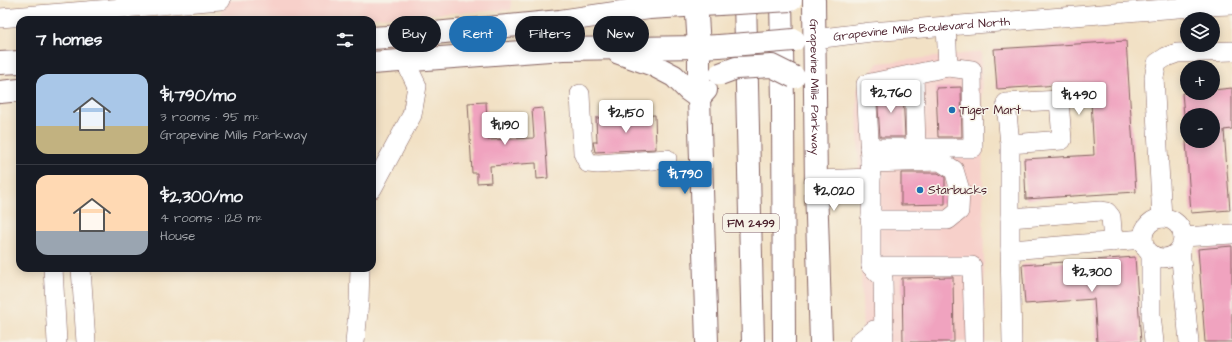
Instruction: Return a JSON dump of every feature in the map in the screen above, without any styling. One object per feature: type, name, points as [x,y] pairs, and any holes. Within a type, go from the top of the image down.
[{"type":"main road","name":"FM 2499","points":[[746,0],[753,342]]},
{"type":"main road","name":"FM 2499","points":[[781,0],[784,342]]},
{"type":"main road","points":[[441,32],[560,21],[653,4],[696,2],[719,4],[791,0]]},
{"type":"main road","name":"Grapevine Mills Parkway","points":[[814,0],[804,40],[815,104],[821,342]]},
{"type":"main road","points":[[696,2],[709,47],[699,98],[707,342]]},
{"type":"main road","points":[[376,38],[388,37]]},
{"type":"main road","name":"Grapevine Mills Boulevard North","points":[[649,48],[709,47],[804,40]]},
{"type":"main road","name":"Grapevine Mills Boulevard North","points":[[376,63],[563,48],[593,48]]},
{"type":"main road","points":[[404,52],[405,61]]},
{"type":"main road","points":[[616,52],[653,65],[674,76],[688,90],[699,98]]},
{"type":"main road","points":[[0,63],[16,62]]},
{"type":"main road","points":[[699,98],[720,74],[736,68],[772,66],[794,77],[815,104]]},
{"type":"main road","points":[[0,92],[16,90]]},
{"type":"street","points":[[22,16],[147,3],[221,0]]},
{"type":"street","name":"Grapevine Mills Boulevard North","points":[[804,40],[871,32],[1232,5]]},
{"type":"street","points":[[0,18],[16,17]]},
{"type":"street","points":[[946,26],[948,67]]},
{"type":"street","points":[[1162,218],[1154,77],[1157,63],[1166,57],[1177,53],[1232,51]]},
{"type":"street","points":[[376,182],[412,116],[417,86],[405,61]]},
{"type":"street","points":[[816,180],[870,163],[916,148],[973,148],[972,70],[948,67],[866,84],[870,163],[871,266],[883,278],[884,336]]},
{"type":"street","points":[[914,75],[916,148]]},
{"type":"street","points":[[580,94],[583,153],[588,163],[598,164],[667,159]]},
{"type":"street","points":[[1010,144],[1012,342]]},
{"type":"street","points":[[870,163],[940,161],[954,170],[960,190],[959,211],[948,220],[870,220]]},
{"type":"street","points":[[1010,218],[1100,211],[1107,212],[1111,217],[1113,242]]},
{"type":"street","points":[[1154,342],[1147,247],[1144,232],[1148,225],[1154,220],[1162,218],[1172,219],[1180,226],[1188,342]]},
{"type":"street","points":[[1010,250],[1113,242],[1147,247],[1161,258],[1172,256],[1182,243],[1232,234]]},
{"type":"street","points":[[871,266],[972,266],[974,342]]},
{"type":"street","points":[[53,272],[58,342]]},
{"type":"street","points":[[81,272],[86,342]]},
{"type":"street","points":[[355,342],[359,302],[360,272]]},
{"type":"street","points":[[860,342],[874,330],[884,336]]},
{"type":"shaded area","points":[[220,0],[511,0],[511,10],[376,16],[222,16]]},
{"type":"shaded area","points":[[981,52],[985,342],[863,342],[857,90],[878,63]]},
{"type":"building","points":[[1126,41],[1136,192],[1026,199],[1024,159],[1094,155],[1090,83],[997,89],[994,49]]},
{"type":"building","points":[[961,87],[962,137],[938,137],[936,88]]},
{"type":"building","points":[[1232,88],[1232,129],[1224,130],[1230,210],[1191,213],[1186,148],[1220,148],[1220,108],[1183,108],[1183,100],[1220,100],[1220,89]]},
{"type":"building","points":[[903,91],[905,137],[880,137],[877,93]]},
{"type":"building","points":[[486,102],[488,140],[534,138],[532,109],[543,108],[548,178],[537,179],[536,163],[490,166],[491,182],[477,183],[477,173],[472,173],[468,103]]},
{"type":"building","points":[[655,115],[656,149],[595,152],[593,142],[597,142],[596,118]]},
{"type":"building","points":[[901,173],[938,173],[945,177],[945,204],[901,205]]},
{"type":"building","points":[[1232,246],[1232,342],[1205,342],[1198,249]]},
{"type":"building","points":[[1135,257],[1141,342],[1097,342],[1094,299],[1025,304],[1022,265]]},
{"type":"building","points":[[953,277],[954,342],[903,342],[902,278]]},
{"type":"place","name":"Tiger Mart","points":[[952,110]]},
{"type":"place","name":"Starbucks","points":[[920,190]]}]
